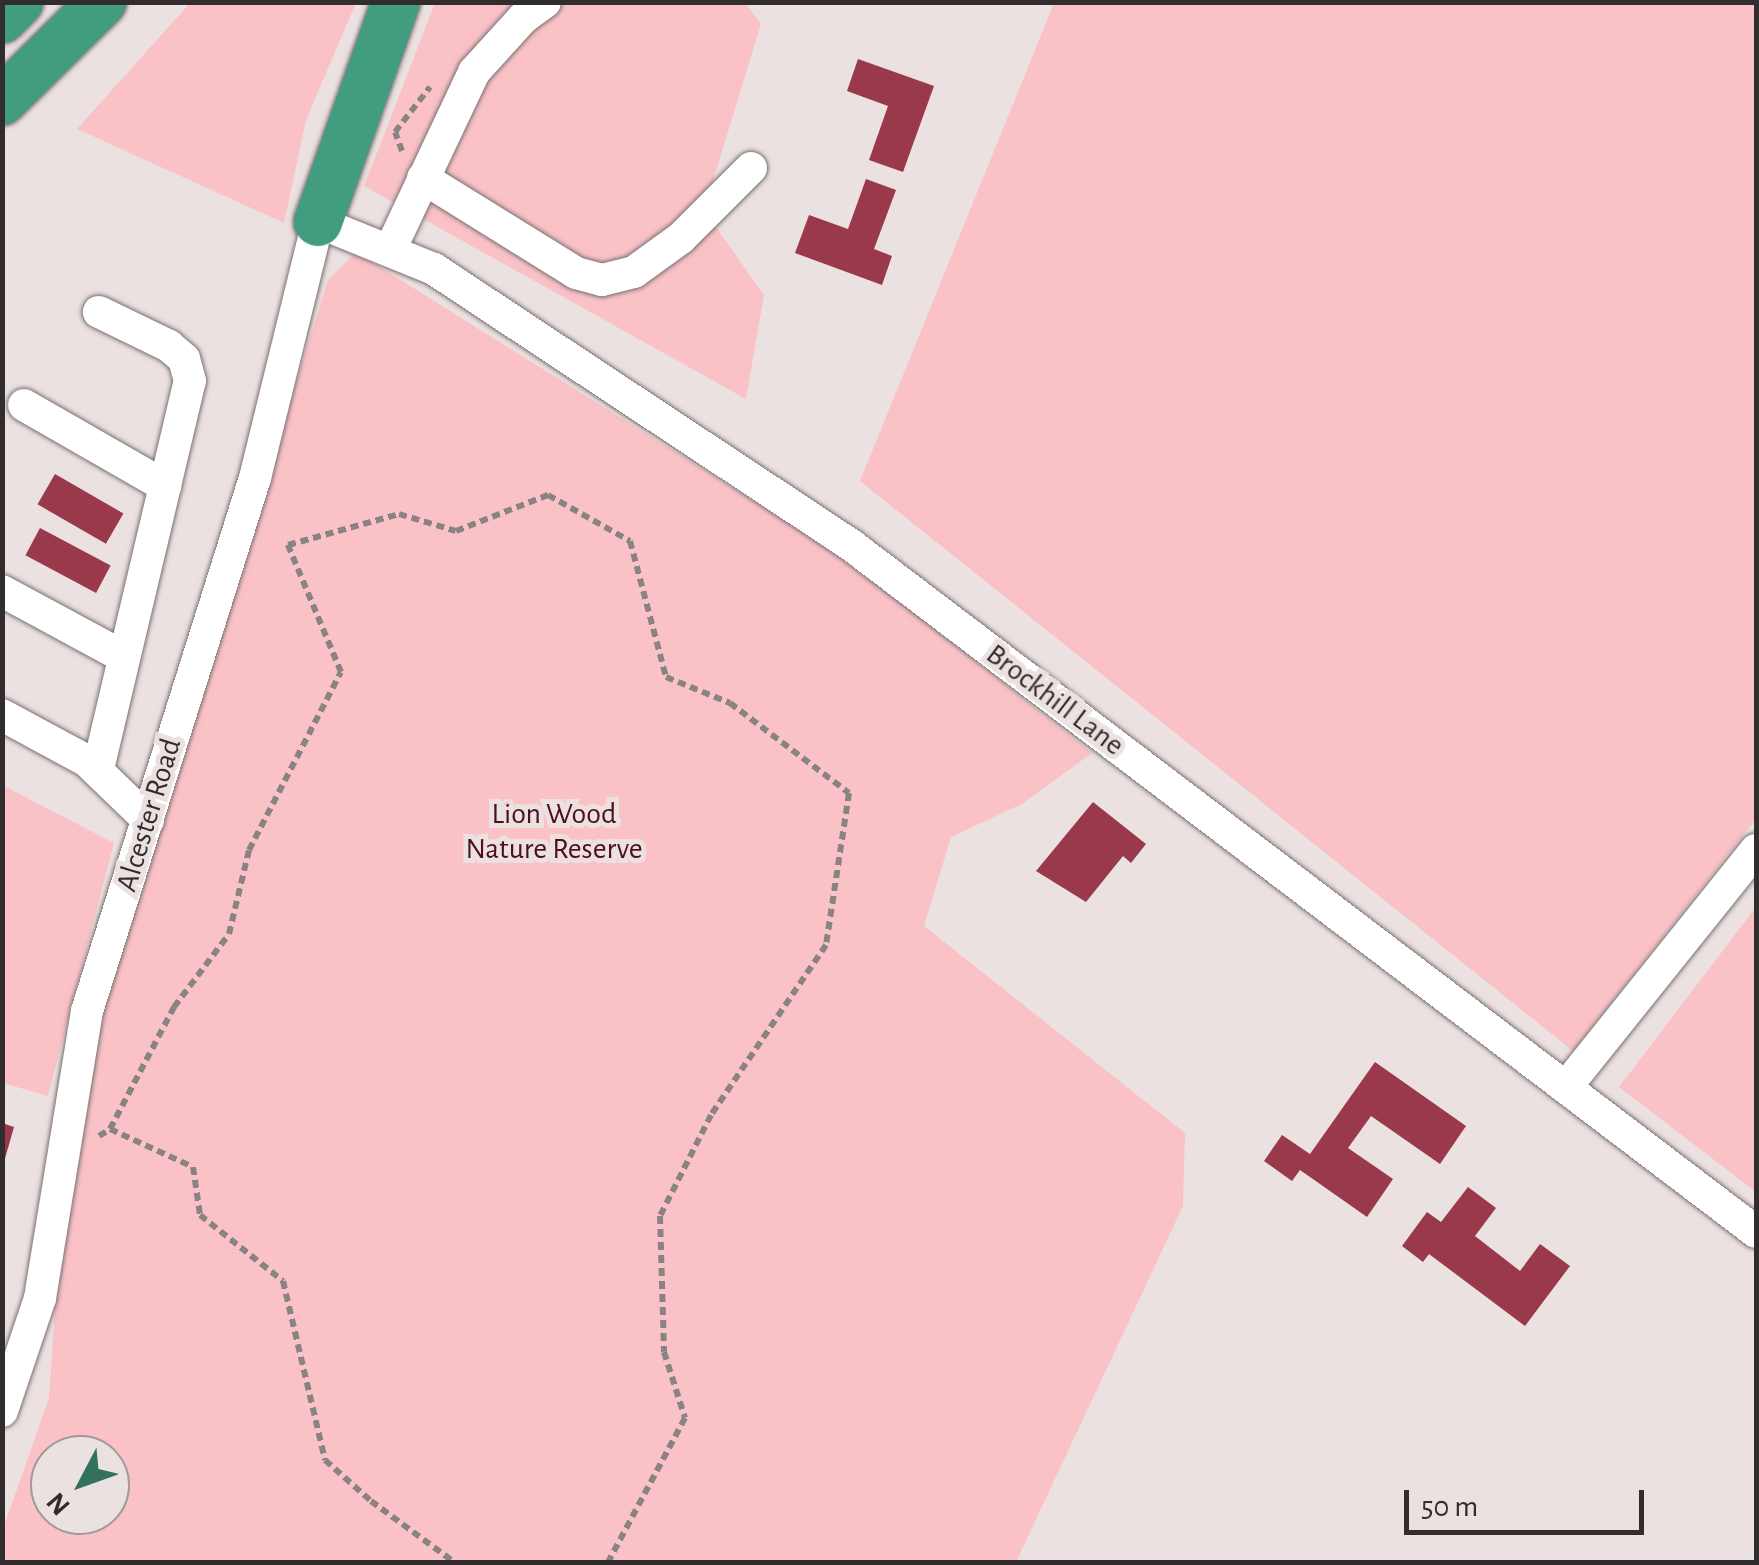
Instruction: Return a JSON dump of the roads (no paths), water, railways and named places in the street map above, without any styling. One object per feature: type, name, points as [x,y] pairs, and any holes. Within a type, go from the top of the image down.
[{"type":"highway","points":[[2,18],[19,2]]},
{"type":"highway","points":[[2,102],[102,2]]},
{"type":"highway","points":[[318,222],[396,2]]},
{"type":"street","points":[[390,250],[474,72],[523,18],[545,2]]},
{"type":"street","points":[[423,178],[576,273],[602,280],[634,272],[681,238],[751,168]]},
{"type":"street","name":"Brockhill Lane","points":[[318,222],[434,269],[851,545],[1756,1232]]},
{"type":"street","name":"Alcester Road","points":[[2,1411],[40,1298],[87,1011],[255,478],[318,222]]},
{"type":"street","points":[[98,770],[190,380],[184,359],[169,346],[99,312]]},
{"type":"street","points":[[24,405],[164,486]]},
{"type":"street","points":[[2,592],[124,657]]},
{"type":"street","points":[[2,715],[98,770],[148,820]]},
{"type":"street","points":[[1566,1088],[1756,850]]},
{"type":"park label","name":"Lion Wood Nature Reserve","points":[[554,831]]}]
